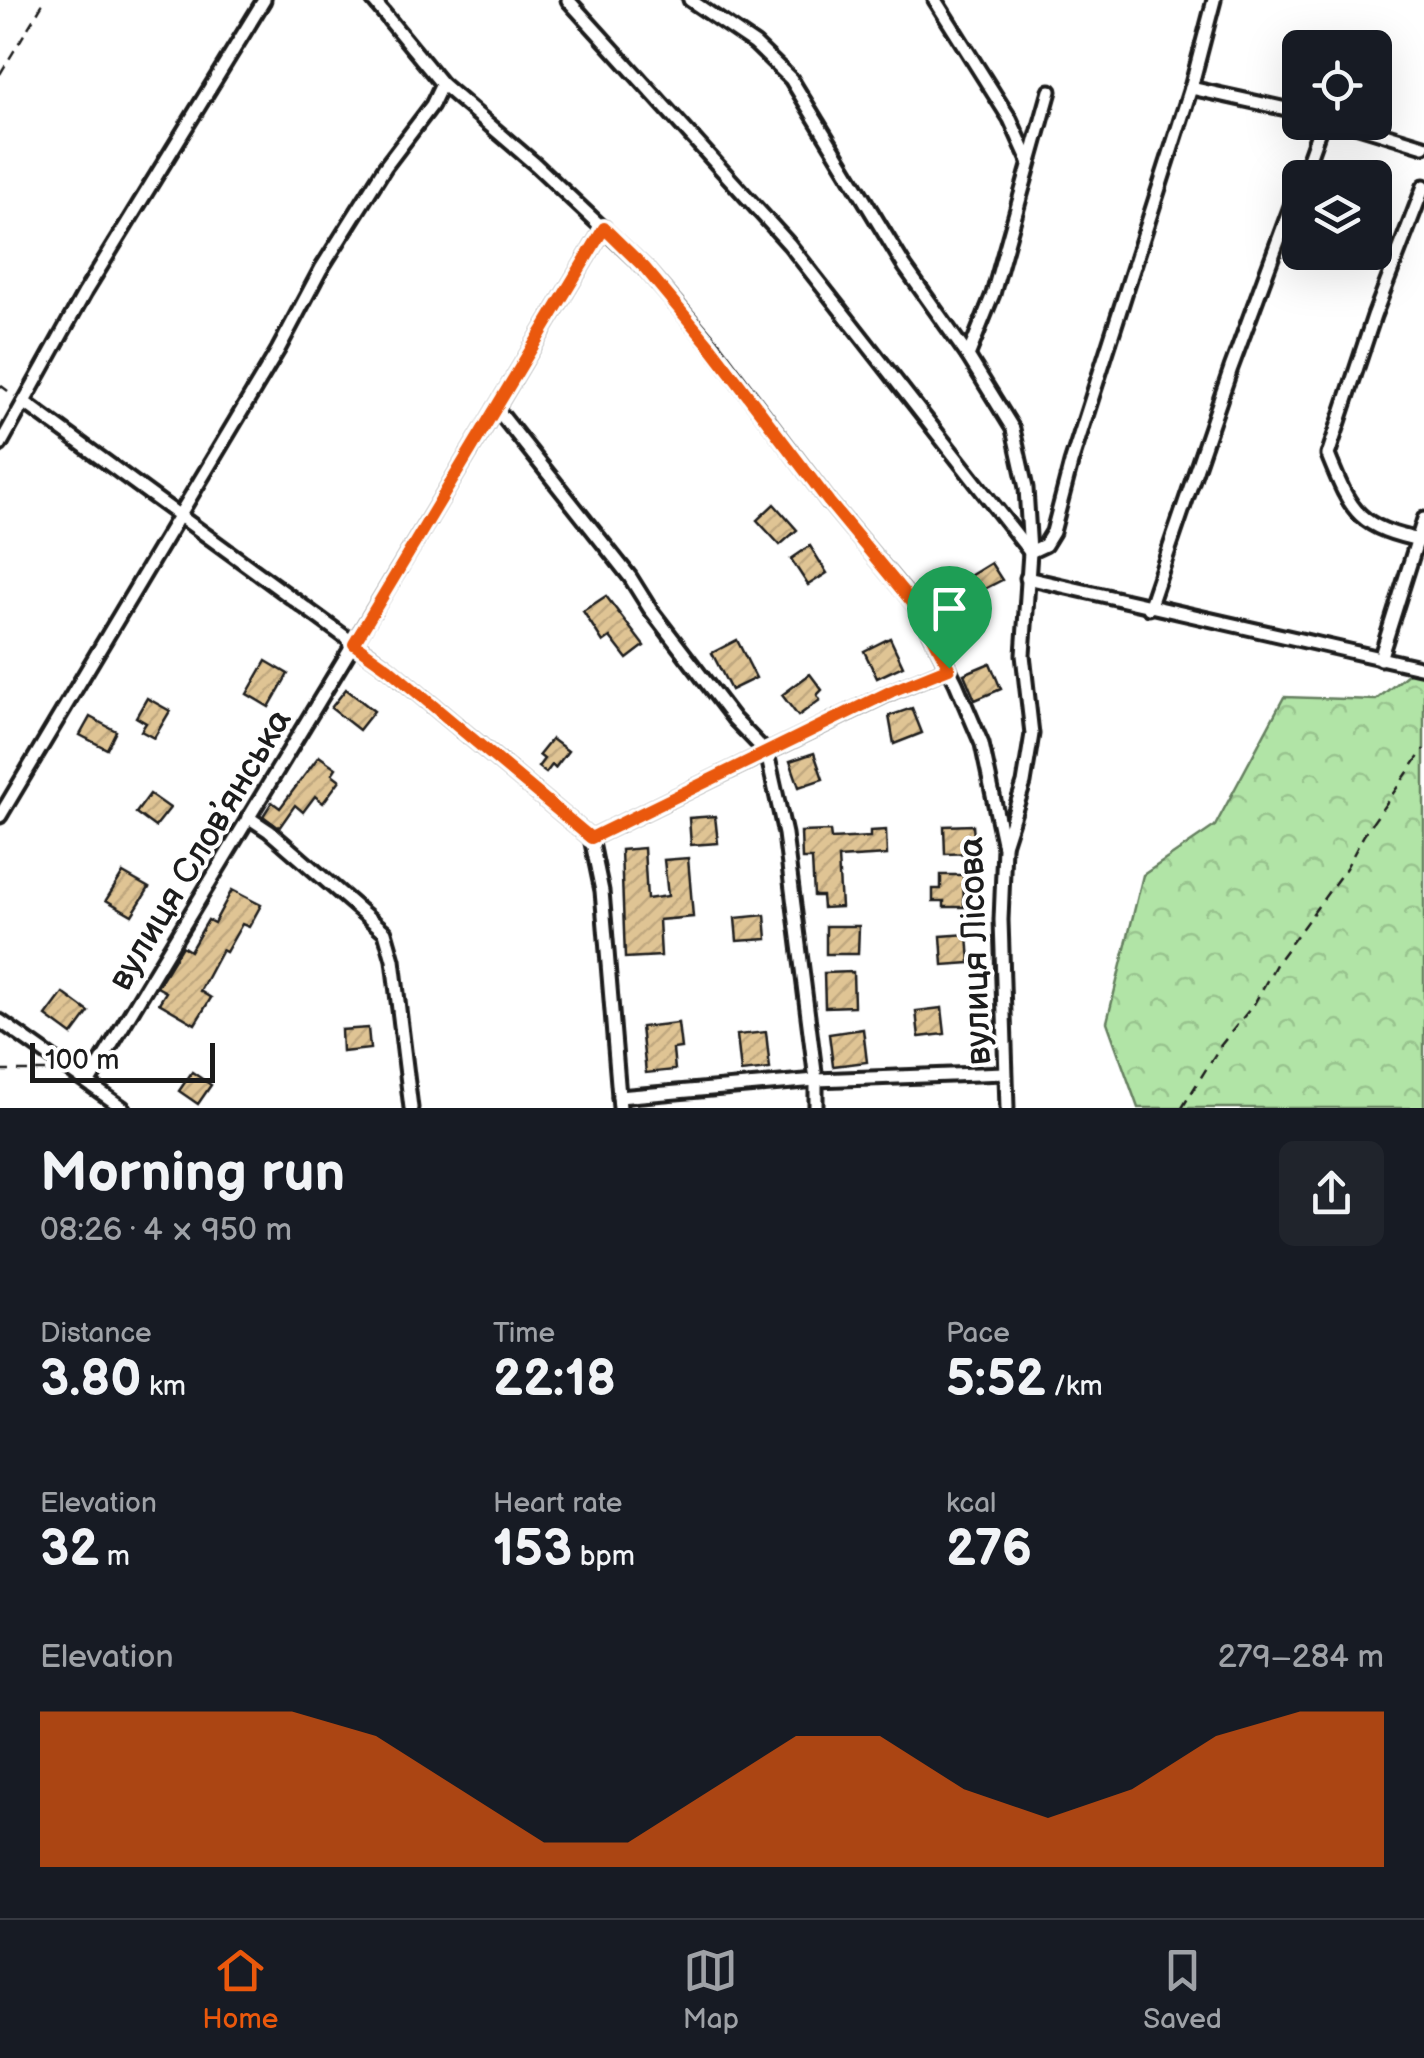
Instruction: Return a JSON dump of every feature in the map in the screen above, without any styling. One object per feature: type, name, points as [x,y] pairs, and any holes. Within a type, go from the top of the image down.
[{"type":"street","points":[[0,445],[85,292],[264,0]]},
{"type":"street","name":"вулиця Лісова","points":[[372,0],[442,84],[645,268],[920,612],[982,744],[1004,847],[1001,920],[1008,1108]]},
{"type":"street","points":[[568,0],[789,244],[1030,552]]},
{"type":"street","points":[[690,0],[755,44],[790,79],[905,267],[1006,415],[1018,444],[1026,488],[1030,552],[1023,655],[1031,721],[1030,758],[1004,847]]},
{"type":"street","points":[[935,0],[1010,120],[1028,161]]},
{"type":"street","points":[[1030,552],[1045,545],[1053,532],[1191,88],[1214,0]]},
{"type":"street","points":[[0,816],[278,350],[321,268],[442,84]]},
{"type":"street","points":[[1191,88],[1282,108]]},
{"type":"street","points":[[968,356],[993,294],[1050,92]]},
{"type":"street","points":[[1392,136],[1424,146]]},
{"type":"street","points":[[1421,540],[1368,522],[1349,506],[1328,455],[1374,316],[1424,186]]},
{"type":"street","name":"вулиця Словʼянська","points":[[89,1082],[604,228]]},
{"type":"street","points":[[1150,608],[1282,231]]},
{"type":"street","points":[[24,402],[404,682],[591,838],[602,891],[619,1103],[816,1080],[1005,1072]]},
{"type":"street","points":[[496,408],[630,577],[734,720],[767,754],[785,834],[816,1080],[816,1108]]},
{"type":"street","points":[[1380,659],[1421,540],[1424,520]]},
{"type":"street","points":[[1028,578],[1424,668]]},
{"type":"street","points":[[591,838],[892,691],[949,668]]},
{"type":"street","points":[[248,817],[386,932],[394,960],[410,1108]]},
{"type":"street","points":[[0,1021],[123,1108]]},
{"type":"path","points":[[0,74],[44,0]]},
{"type":"path","points":[[0,384],[24,402]]},
{"type":"path","points":[[1182,1108],[1424,749]]},
{"type":"path","points":[[0,1071],[53,1071]]},
{"type":"green space","points":[[1424,661],[1424,1108],[1138,1108],[1107,1022],[1143,875],[1215,826],[1284,697],[1376,700]]},
{"type":"building","points":[[774,504],[797,530],[780,545],[757,520]]},
{"type":"building","points":[[810,546],[827,573],[808,585],[791,559]]},
{"type":"building","points":[[991,563],[1002,580],[943,610],[933,591],[964,575],[963,580]]},
{"type":"building","points":[[606,596],[644,646],[627,659],[610,637],[603,642],[583,611]]},
{"type":"building","points":[[890,638],[903,666],[877,678],[864,651]]},
{"type":"building","points":[[737,640],[756,678],[731,690],[712,653]]},
{"type":"building","points":[[266,661],[288,674],[269,707],[247,694]]},
{"type":"building","points":[[990,663],[1001,689],[975,700],[964,674]]},
{"type":"building","points":[[810,674],[822,690],[817,695],[820,700],[798,716],[782,695]]},
{"type":"building","points":[[346,689],[374,711],[359,730],[331,708]]},
{"type":"building","points":[[147,698],[170,711],[154,738],[141,731],[146,723],[136,717]]},
{"type":"building","points":[[912,708],[922,733],[894,744],[889,716]]},
{"type":"building","points":[[90,717],[116,731],[107,749],[80,735]]},
{"type":"building","points":[[552,739],[568,751],[546,773],[538,767],[544,759],[539,755]]},
{"type":"building","points":[[814,753],[823,779],[799,787],[790,761]]},
{"type":"building","points":[[319,756],[336,768],[332,774],[340,780],[323,803],[315,796],[303,812],[295,805],[279,828],[263,816],[272,802],[280,808]]},
{"type":"building","points":[[150,794],[170,808],[155,827],[136,813]]},
{"type":"building","points":[[715,816],[718,843],[691,845],[689,818]]},
{"type":"building","points":[[973,825],[975,853],[945,854],[944,826]]},
{"type":"building","points":[[886,830],[887,855],[838,858],[841,907],[823,908],[822,896],[814,896],[812,859],[802,859],[801,832],[830,831],[831,839],[870,837],[870,831]]},
{"type":"building","points":[[644,848],[647,899],[668,896],[664,860],[688,858],[693,917],[659,920],[661,956],[625,958],[621,850]]},
{"type":"building","points":[[123,873],[149,888],[132,915],[106,900]]},
{"type":"building","points":[[941,875],[963,875],[964,907],[944,907],[944,901],[933,901],[933,889],[941,889]]},
{"type":"building","points":[[232,890],[261,905],[249,927],[242,924],[226,952],[222,950],[200,991],[211,998],[195,1024],[159,1003],[166,992],[157,987],[182,946],[190,951],[208,920],[214,923]]},
{"type":"building","points":[[765,915],[767,939],[737,941],[735,918]]},
{"type":"building","points":[[826,926],[859,926],[858,954],[826,954]]},
{"type":"building","points":[[968,934],[970,963],[943,965],[941,936]]},
{"type":"building","points":[[853,972],[854,1006],[825,1007],[824,973]]},
{"type":"building","points":[[63,993],[89,1012],[72,1035],[46,1016]]},
{"type":"building","points":[[942,1008],[945,1034],[919,1037],[916,1011]]},
{"type":"building","points":[[678,1023],[681,1048],[673,1049],[675,1070],[646,1073],[641,1027]]},
{"type":"building","points":[[368,1028],[370,1049],[342,1052],[341,1030]]},
{"type":"building","points":[[863,1029],[867,1062],[833,1066],[829,1034]]},
{"type":"building","points":[[766,1032],[770,1069],[741,1072],[737,1035]]},
{"type":"building","points":[[192,1072],[211,1085],[198,1104],[179,1091]]},
{"type":"route","points":[[604,228],[645,268],[710,346],[829,502],[920,612],[949,668],[892,691],[591,838],[354,644],[580,262],[604,228]]}]
